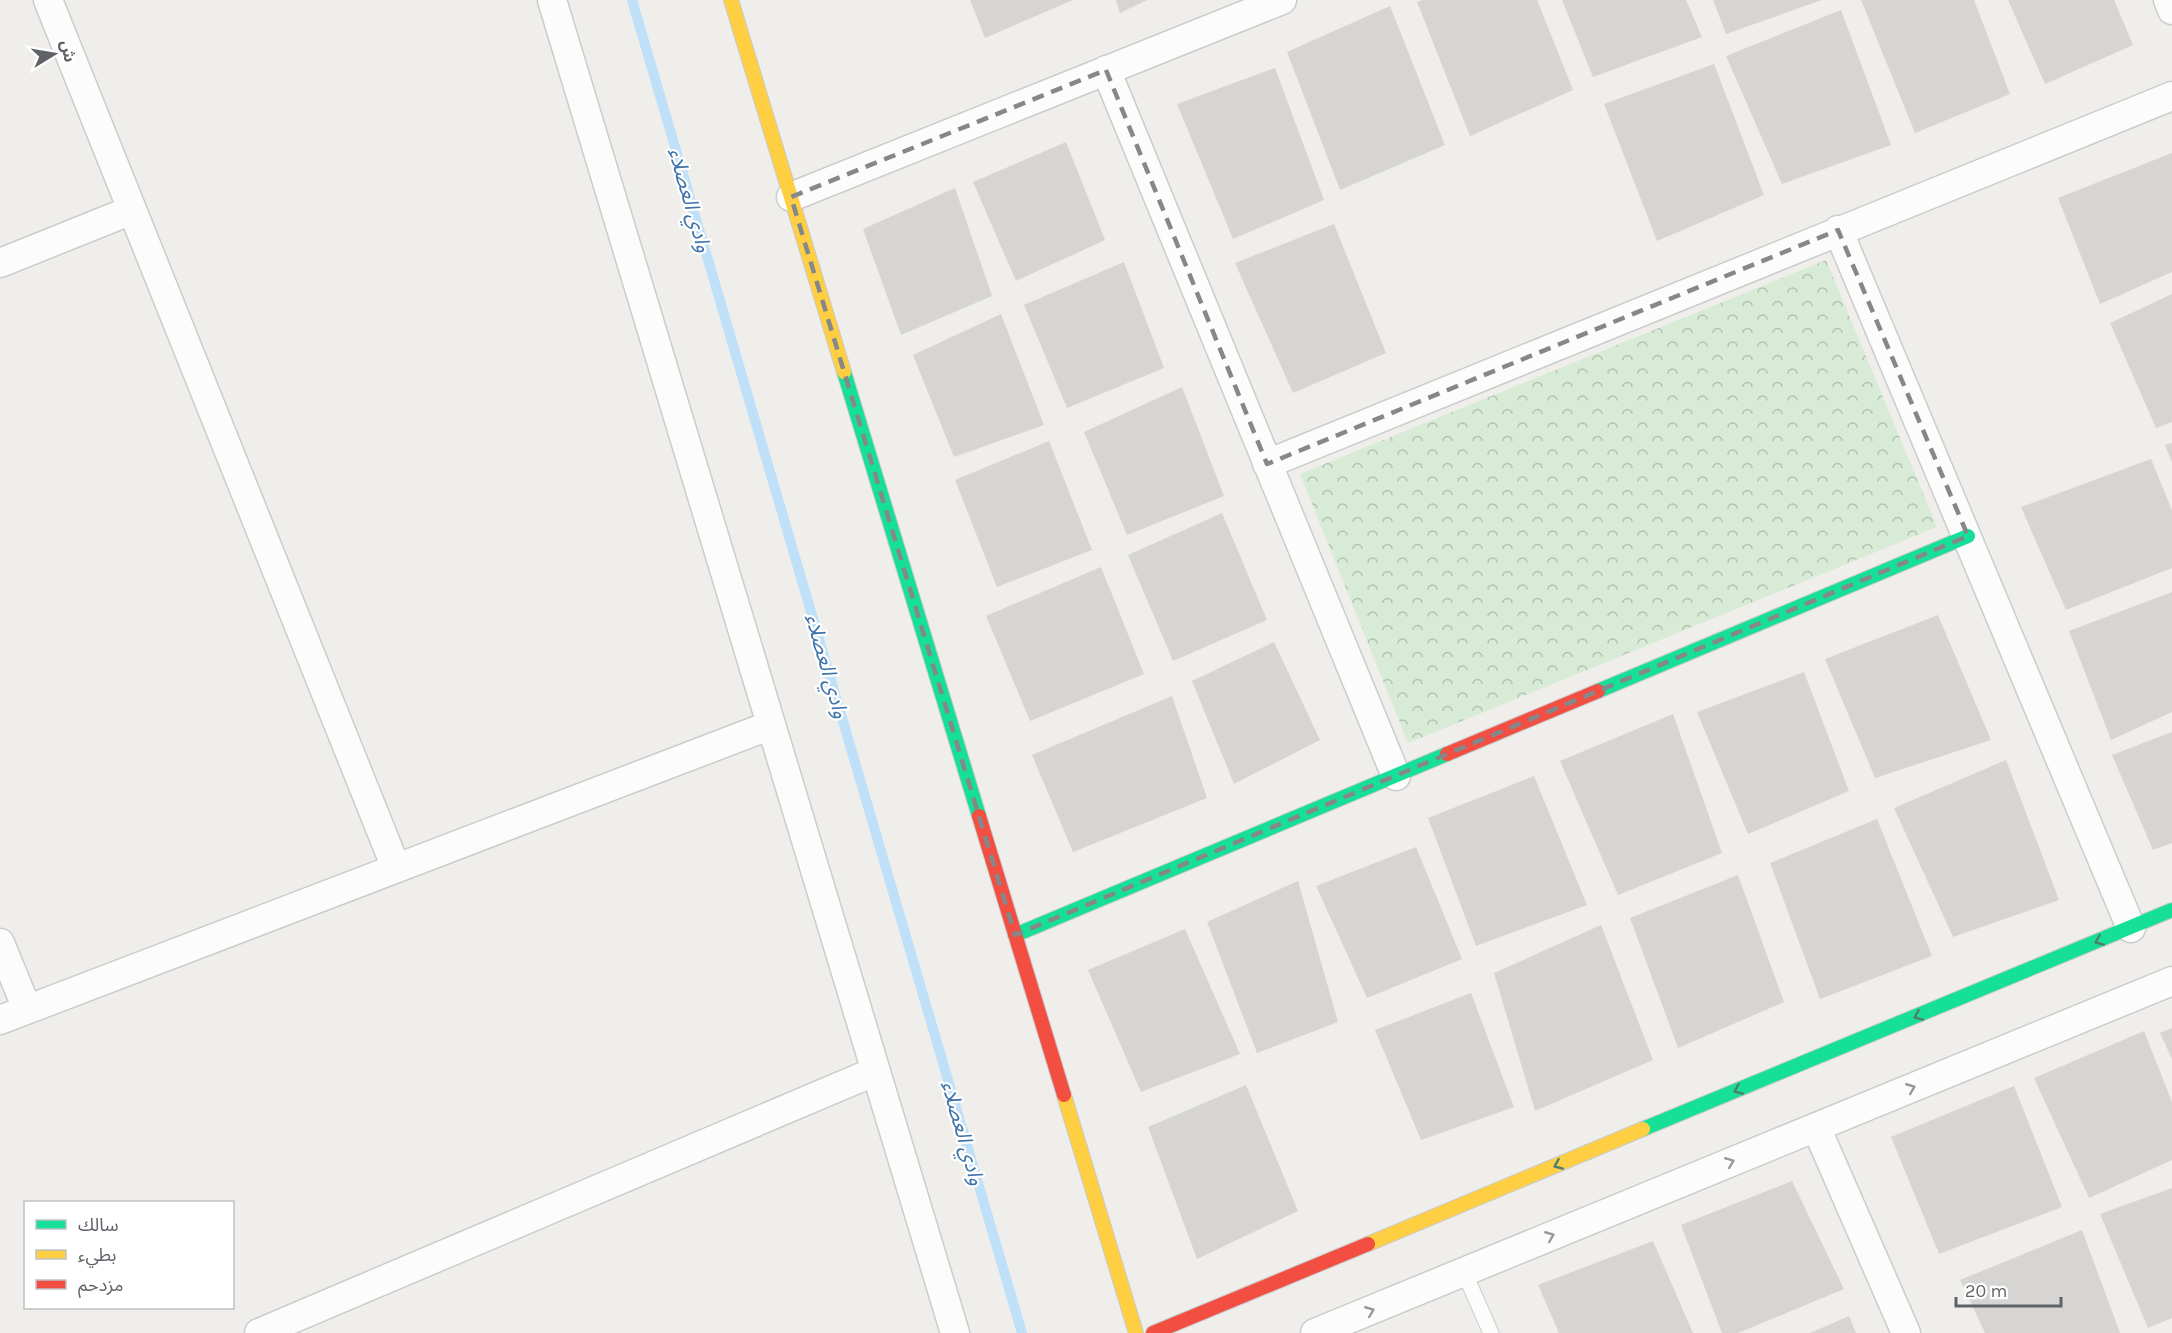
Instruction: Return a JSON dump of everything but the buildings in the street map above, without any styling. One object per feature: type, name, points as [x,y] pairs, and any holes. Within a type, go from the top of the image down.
[{"type":"street","points":[[48,0],[396,868]]},
{"type":"street","points":[[552,0],[955,1333]]},
{"type":"street","points":[[731,0],[1136,1333]]},
{"type":"street","points":[[790,197],[1282,0]]},
{"type":"street","points":[[2168,0],[2172,10]]},
{"type":"street","points":[[1106,70],[1396,776]]},
{"type":"street","points":[[1267,464],[2172,96]]},
{"type":"street","points":[[0,263],[132,210]]},
{"type":"street","points":[[1838,230],[2131,928]]},
{"type":"street","points":[[1015,935],[1968,536]]},
{"type":"street","points":[[0,1020],[771,725]]},
{"type":"street","points":[[1153,1333],[2172,910]]},
{"type":"street","points":[[0,944],[27,1009]]},
{"type":"street","points":[[1316,1333],[2172,981]]},
{"type":"street","points":[[259,1333],[876,1071]]},
{"type":"street","points":[[1816,1127],[1906,1333]]},
{"type":"lane","points":[[1464,1272],[1491,1333]]},
{"type":"highlighted area","points":[[1106,70],[1267,464],[1838,230],[1968,536],[1015,935],[791,197]]},
{"type":"green space","points":[[1826,260],[1937,527],[1408,743],[1300,474]]},
{"type":"waterway","name":"وادي العصلاء","points":[[632,0],[1022,1333]]},
{"type":"traffic: fast","points":[[844,372],[979,816]]},
{"type":"traffic: fast","points":[[1598,691],[1968,536]]},
{"type":"traffic: fast","points":[[1015,935],[1447,754]]},
{"type":"traffic: fast","points":[[1643,1129],[2172,910]]},
{"type":"traffic: slow","points":[[731,0],[844,372]]},
{"type":"traffic: slow","points":[[1064,1095],[1136,1333]]},
{"type":"traffic: slow","points":[[1368,1244],[1643,1129]]},
{"type":"traffic: jam","points":[[1447,754],[1598,691]]},
{"type":"traffic: jam","points":[[979,816],[1064,1095]]},
{"type":"traffic: jam","points":[[1153,1333],[1368,1244]]}]
